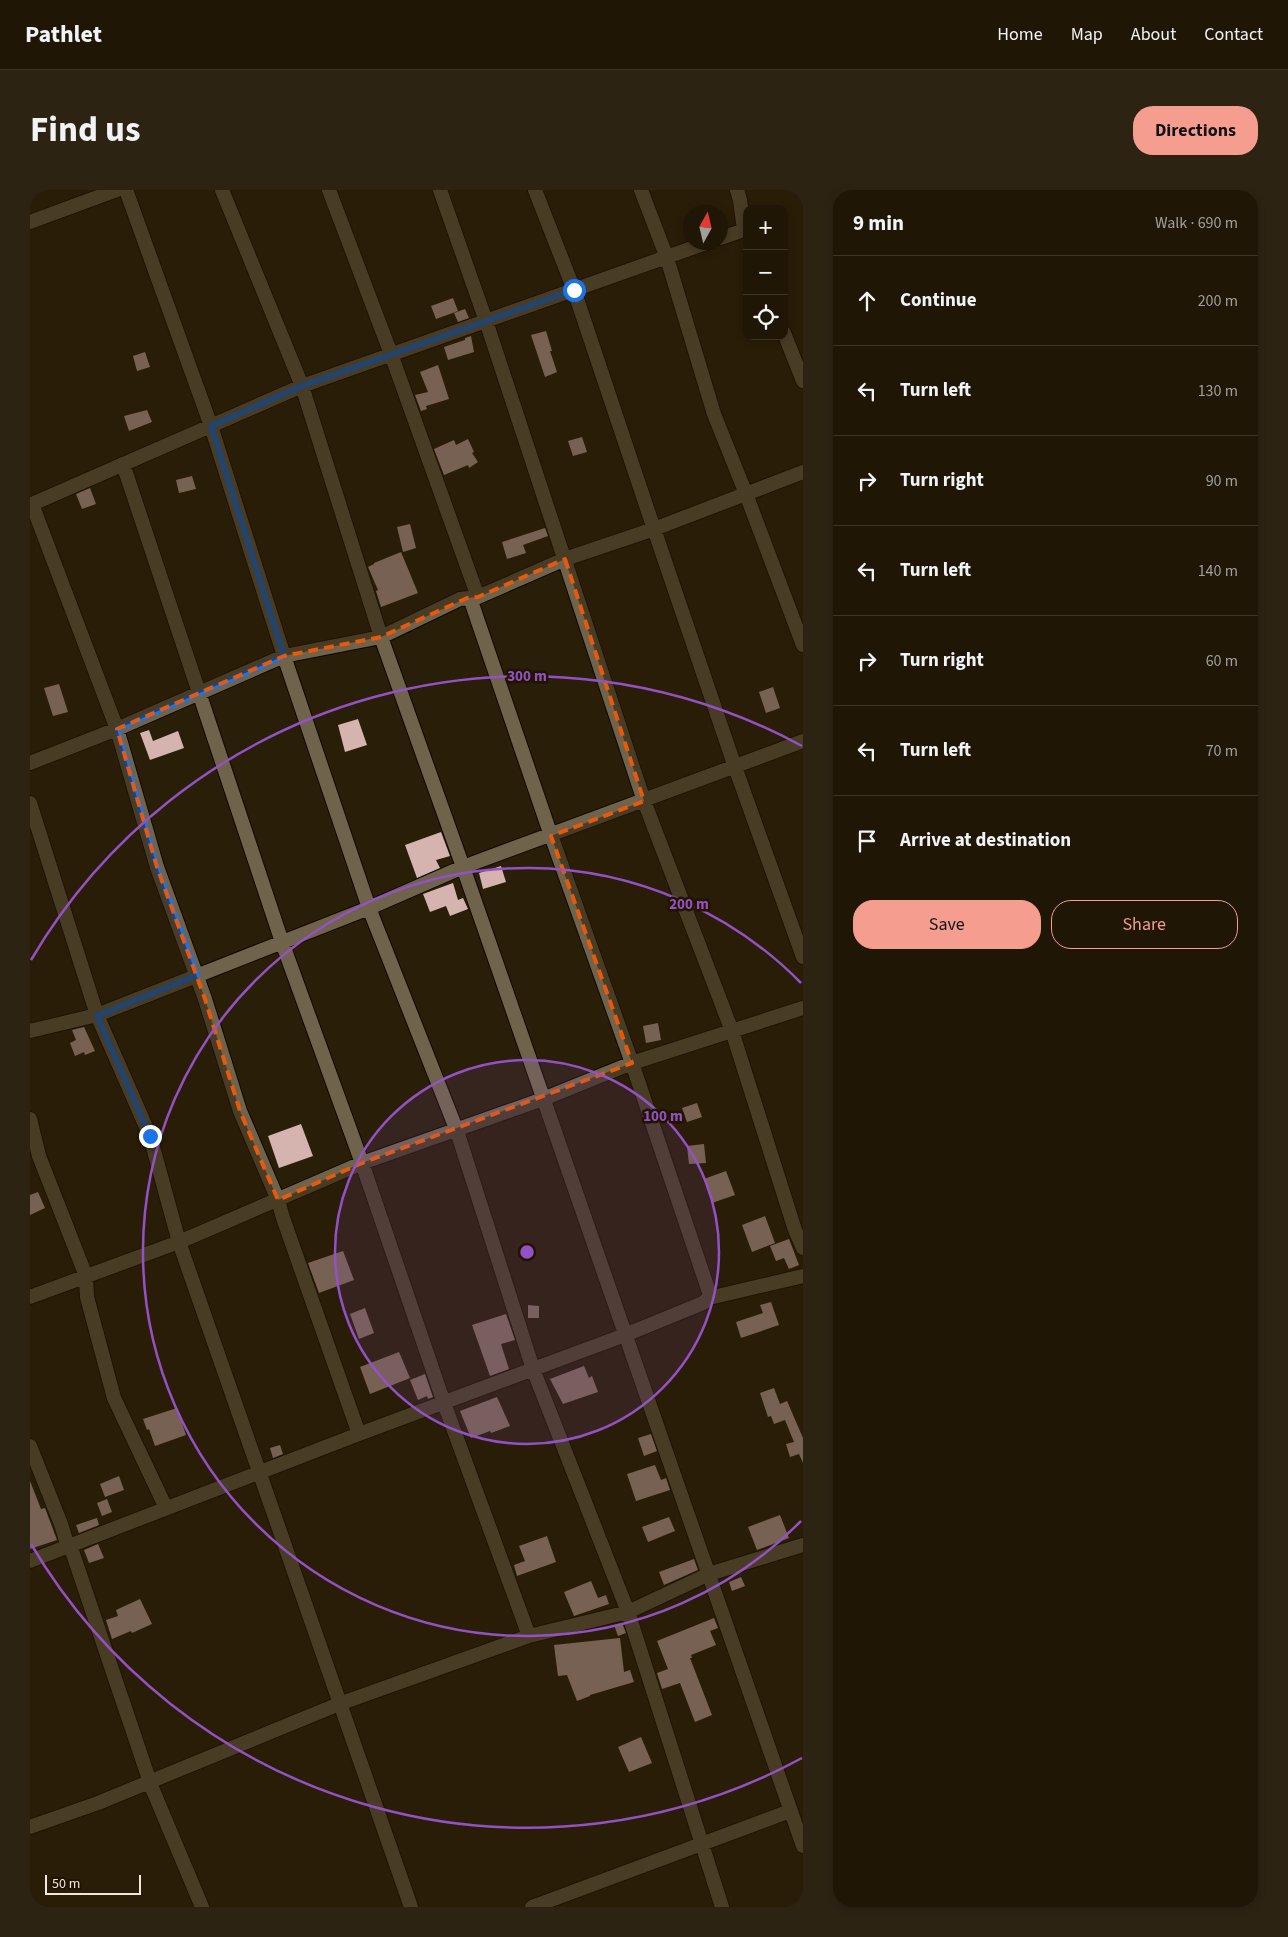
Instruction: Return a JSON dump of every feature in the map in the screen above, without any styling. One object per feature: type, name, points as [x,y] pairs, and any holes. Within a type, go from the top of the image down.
[{"type":"street","points":[[30,222],[117,190]]},
{"type":"street","points":[[126,190],[211,426],[284,656],[369,908],[457,1131],[533,1369],[628,1612],[700,1843],[722,1907]]},
{"type":"street","points":[[222,190],[302,386],[381,637],[463,867],[803,1846]]},
{"type":"street","points":[[330,190],[391,354],[474,598],[551,836],[632,1063],[707,1284],[709,1298]]},
{"type":"street","points":[[440,190],[486,321],[644,801],[732,1031],[795,1230],[803,1248]]},
{"type":"street","points":[[535,190],[574,290],[735,767],[803,957]]},
{"type":"street","points":[[641,190],[667,258],[714,414],[803,644]]},
{"type":"street","points":[[737,190],[743,220]]},
{"type":"street","points":[[728,237],[743,234]]},
{"type":"street","points":[[360,1434],[278,1200],[240,1111],[197,975],[157,868],[117,729],[31,505],[302,386],[688,250]]},
{"type":"street","points":[[787,340],[803,381]]},
{"type":"street","points":[[123,464],[282,942],[362,1163],[444,1403],[530,1636]]},
{"type":"street","points":[[30,763],[117,729],[284,656],[381,637],[460,599],[474,598],[565,559],[654,529],[803,472]]},
{"type":"street","points":[[30,1031],[97,1016],[369,908],[463,867],[551,836],[803,741]]},
{"type":"street","points":[[30,803],[97,1016],[150,1136],[179,1242],[411,1907]]},
{"type":"street","points":[[30,1297],[179,1242],[362,1163],[457,1131],[632,1063],[803,1008]]},
{"type":"street","points":[[30,1119],[39,1156],[86,1276],[87,1297],[114,1398],[166,1508]]},
{"type":"street","points":[[30,1561],[360,1434],[625,1335],[703,1303],[709,1298],[803,1276]]},
{"type":"street","points":[[30,1446],[69,1546],[150,1782],[202,1907]]},
{"type":"street","points":[[30,1827],[98,1803],[339,1704],[530,1636],[628,1612],[709,1574],[803,1545]]},
{"type":"street","points":[[532,1907],[790,1811]]},
{"type":"highlighted area","points":[[565,559],[644,801],[551,836],[632,1063],[362,1163],[278,1200],[240,1111],[205,999],[157,867],[117,729],[284,656],[381,637],[467,598],[478,597]]},
{"type":"building","points":[[453,298],[458,311],[436,319],[431,306]]},
{"type":"building","points":[[465,309],[469,318],[458,322],[454,313]]},
{"type":"building","points":[[546,331],[557,372],[545,377],[531,335]]},
{"type":"building","points":[[471,336],[474,352],[448,360],[444,347]]},
{"type":"building","points":[[145,352],[150,367],[137,371],[133,356]]},
{"type":"building","points":[[438,365],[449,399],[426,406],[427,409],[421,411],[415,395],[428,392],[420,372]]},
{"type":"building","points":[[147,410],[152,422],[129,431],[124,416]]},
{"type":"building","points":[[582,437],[587,452],[573,456],[568,441]]},
{"type":"building","points":[[468,439],[474,452],[472,453],[478,462],[469,468],[468,465],[444,475],[434,449],[454,440],[456,445]]},
{"type":"building","points":[[192,476],[196,489],[179,493],[176,480]]},
{"type":"building","points":[[90,488],[96,504],[82,509],[76,494]]},
{"type":"building","points":[[410,524],[416,548],[403,552],[397,527]]},
{"type":"building","points":[[545,528],[548,536],[523,545],[526,553],[507,559],[502,542]]},
{"type":"building","points":[[401,552],[418,593],[381,607],[376,591],[378,590],[368,567]]},
{"type":"building","points":[[59,684],[68,712],[53,716],[44,688]]},
{"type":"building","points":[[773,687],[780,708],[766,713],[759,692]]},
{"type":"building","points":[[358,719],[367,745],[345,752],[338,725]]},
{"type":"building","points":[[149,730],[153,741],[178,731],[184,748],[150,760],[140,733]]},
{"type":"building","points":[[441,832],[450,856],[436,860],[440,868],[417,878],[405,845]]},
{"type":"building","points":[[501,866],[506,882],[483,889],[479,873]]},
{"type":"building","points":[[453,883],[458,900],[463,898],[468,909],[450,916],[446,906],[430,912],[423,894]]},
{"type":"building","points":[[658,1023],[661,1040],[646,1043],[643,1026]]},
{"type":"building","points":[[84,1027],[95,1051],[85,1055],[84,1052],[75,1056],[70,1043],[76,1040],[72,1030]]},
{"type":"building","points":[[697,1103],[702,1117],[687,1122],[682,1108]]},
{"type":"building","points":[[301,1124],[313,1156],[279,1168],[268,1136]]},
{"type":"building","points":[[704,1144],[706,1163],[689,1164],[687,1146]]},
{"type":"building","points":[[726,1171],[735,1195],[712,1203],[704,1179]]},
{"type":"building","points":[[38,1192],[45,1208],[30,1215],[30,1195]]},
{"type":"building","points":[[765,1216],[775,1243],[752,1252],[742,1225]]},
{"type":"building","points":[[789,1239],[799,1265],[789,1269],[784,1258],[776,1261],[770,1246]]},
{"type":"building","points":[[343,1251],[354,1280],[319,1293],[308,1263]]},
{"type":"building","points":[[771,1302],[779,1325],[741,1338],[736,1322],[763,1313],[760,1305]]},
{"type":"building","points":[[528,1305],[539,1306],[539,1318],[528,1318]]},
{"type":"building","points":[[365,1308],[374,1333],[359,1339],[350,1314]]},
{"type":"building","points":[[506,1314],[515,1340],[501,1344],[509,1369],[490,1376],[472,1325]]},
{"type":"building","points":[[399,1352],[410,1378],[370,1394],[360,1367]]},
{"type":"building","points":[[584,1366],[589,1378],[592,1376],[598,1392],[563,1404],[550,1379]]},
{"type":"building","points":[[425,1374],[433,1397],[428,1399],[427,1396],[418,1400],[410,1380]]},
{"type":"building","points":[[774,1388],[780,1404],[787,1401],[803,1438],[803,1463],[799,1454],[790,1457],[786,1444],[794,1442],[785,1420],[774,1424],[771,1416],[768,1417],[760,1393]]},
{"type":"building","points":[[497,1397],[510,1426],[471,1438],[460,1411]]},
{"type":"building","points":[[177,1408],[186,1435],[155,1446],[143,1419]]},
{"type":"building","points":[[651,1434],[657,1451],[644,1456],[638,1438]]},
{"type":"building","points":[[280,1445],[283,1454],[273,1458],[270,1448]]},
{"type":"building","points":[[655,1465],[661,1480],[666,1478],[670,1490],[636,1501],[627,1474]]},
{"type":"building","points":[[119,1476],[124,1490],[105,1497],[100,1484]]},
{"type":"building","points":[[30,1481],[41,1509],[45,1508],[57,1540],[30,1549]]},
{"type":"building","points":[[107,1499],[112,1512],[102,1516],[97,1503]]},
{"type":"building","points":[[780,1515],[789,1538],[757,1550],[748,1527]]},
{"type":"building","points":[[669,1517],[675,1531],[648,1542],[642,1527]]},
{"type":"building","points":[[97,1518],[99,1525],[79,1533],[76,1525]]},
{"type":"building","points":[[547,1536],[556,1562],[517,1576],[514,1565],[525,1561],[519,1546]]},
{"type":"building","points":[[98,1544],[104,1558],[89,1563],[84,1550]]},
{"type":"building","points":[[694,1559],[698,1570],[664,1585],[659,1572]]},
{"type":"building","points":[[741,1577],[745,1586],[732,1591],[729,1582]]},
{"type":"building","points":[[591,1581],[598,1598],[606,1595],[609,1604],[574,1616],[564,1592]]},
{"type":"building","points":[[140,1599],[152,1624],[112,1639],[106,1620],[118,1616],[116,1610]]},
{"type":"building","points":[[714,1618],[718,1628],[710,1631],[716,1645],[691,1655],[692,1658],[690,1658],[712,1715],[695,1722],[680,1683],[662,1689],[657,1673],[668,1669],[657,1641]]},
{"type":"building","points":[[622,1623],[626,1633],[618,1636],[614,1625]]},
{"type":"building","points":[[620,1638],[624,1672],[630,1670],[634,1682],[590,1695],[577,1701],[567,1675],[558,1676],[554,1645]]},
{"type":"building","points":[[641,1737],[652,1763],[629,1772],[618,1747]]},
{"type":"route","points":[[150,1136],[97,1016],[197,975],[157,868],[117,729],[284,656],[211,426],[302,386],[574,290]]}]
